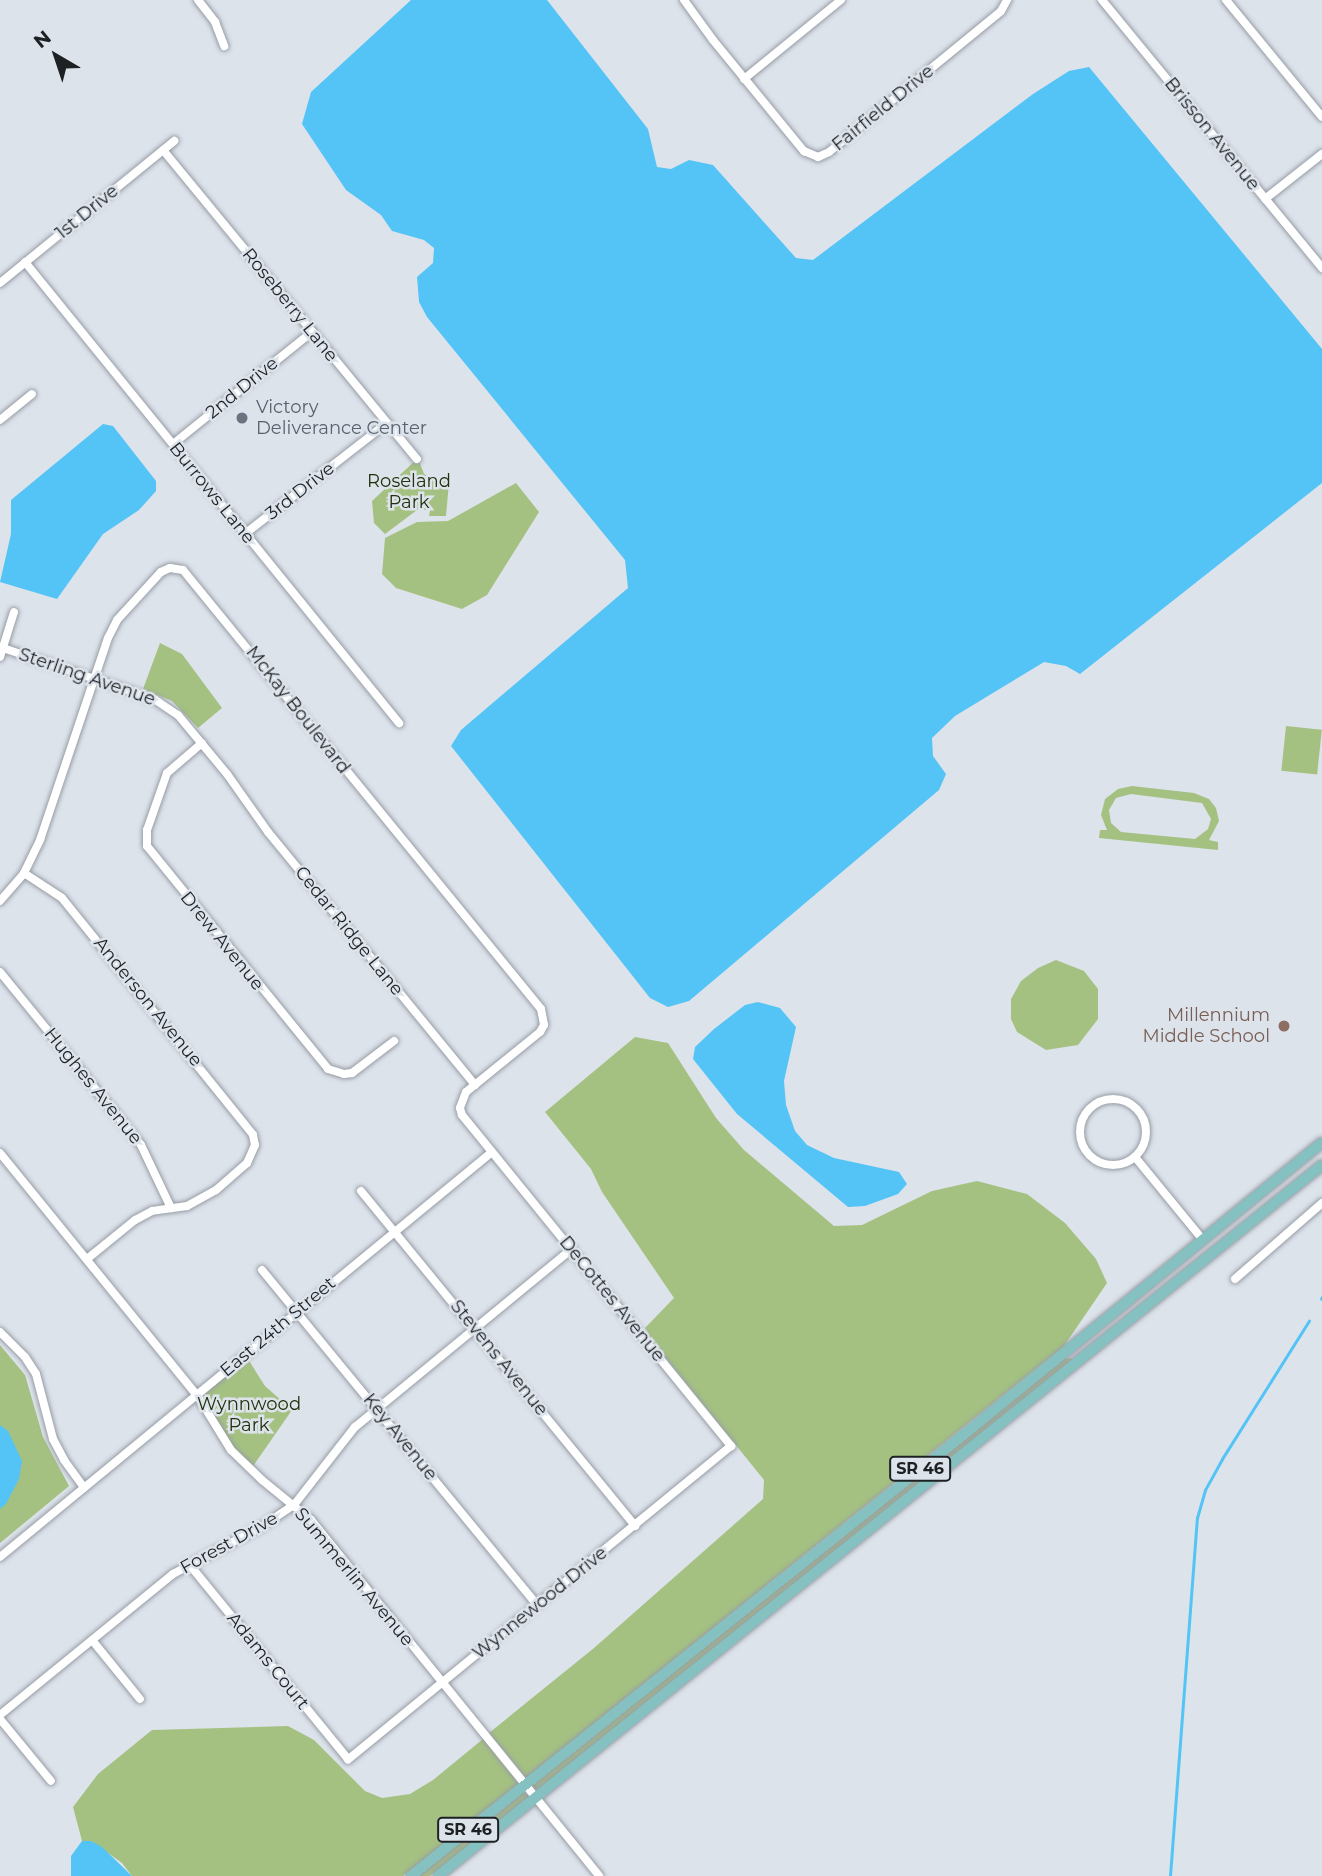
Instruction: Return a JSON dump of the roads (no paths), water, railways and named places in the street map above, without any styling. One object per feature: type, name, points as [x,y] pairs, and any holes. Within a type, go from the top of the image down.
[{"type":"main road","name":"SR 46","points":[[411,1876],[1322,1143]]},
{"type":"main road","name":"SR 46","points":[[438,1876],[1322,1164]]},
{"type":"street","points":[[198,0],[215,22],[224,46]]},
{"type":"street","name":"Fairfield Drive","points":[[684,0],[744,79],[804,151],[818,157],[829,152],[1001,11],[1007,0]]},
{"type":"street","points":[[744,79],[841,0]]},
{"type":"street","points":[[1226,0],[1322,117]]},
{"type":"street","name":"Brisson Avenue","points":[[1106,1],[1322,268]]},
{"type":"street","name":"1st Drive","points":[[0,282],[174,141]]},
{"type":"street","name":"Roseberry Lane","points":[[163,150],[417,459]]},
{"type":"street","points":[[1265,199],[1322,154]]},
{"type":"street","name":"Burrows Lane","points":[[25,262],[400,723]]},
{"type":"street","name":"2nd Drive","points":[[173,444],[312,332]]},
{"type":"street","points":[[0,420],[32,394]]},
{"type":"street","name":"3rd Drive","points":[[246,533],[387,423]]},
{"type":"street","name":"McKay Boulevard","points":[[0,901],[24,873],[40,840],[117,620],[151,579],[170,568],[179,568],[189,575],[541,1009],[544,1025],[540,1032],[466,1092],[460,1108],[467,1122],[492,1152]]},
{"type":"street","points":[[1,651],[14,612]]},
{"type":"street","name":"Sterling Avenue","points":[[1,651],[95,678],[168,706],[227,774]]},
{"type":"street","name":"Drew Avenue","points":[[202,743],[167,773],[147,830],[146,846],[328,1069],[344,1074],[352,1073],[394,1041]]},
{"type":"street","name":"Cedar Ridge Lane","points":[[227,774],[268,832],[475,1085]]},
{"type":"street","name":"Anderson Avenue","points":[[24,873],[62,898],[248,1126],[255,1145],[247,1163],[216,1190],[187,1206],[171,1208]]},
{"type":"street","name":"Hughes Avenue","points":[[0,972],[141,1144],[171,1208]]},
{"type":"street","points":[[1116,1099],[1129,1103],[1139,1111],[1145,1122],[1146,1135],[1135,1157],[1122,1164],[1110,1165],[1097,1161],[1087,1153],[1080,1129],[1092,1106],[1116,1099]]},
{"type":"street","name":"East 24th Street","points":[[0,1557],[492,1152]]},
{"type":"street","name":"DeCottes Avenue","points":[[492,1152],[731,1446]]},
{"type":"street","name":"Summerlin Avenue","points":[[0,1153],[197,1395],[220,1435],[238,1457],[311,1520],[599,1876]]},
{"type":"street","points":[[1135,1157],[1203,1240]]},
{"type":"street","name":"Stevens Avenue","points":[[362,1191],[635,1526]]},
{"type":"street","points":[[1235,1279],[1322,1203]]},
{"type":"street","points":[[87,1259],[135,1220],[152,1211],[171,1208]]},
{"type":"street","name":"Forest Drive","points":[[0,1717],[189,1564],[261,1527],[293,1504],[355,1427],[572,1249]]},
{"type":"street","name":"Key Avenue","points":[[262,1270],[537,1605]]},
{"type":"street","points":[[0,1332],[25,1357],[36,1374],[53,1439],[84,1488]]},
{"type":"street","name":"Wynnewood Drive","points":[[348,1759],[731,1446]]},
{"type":"street","name":"Adams Court","points":[[189,1564],[348,1759]]},
{"type":"street","points":[[92,1640],[141,1699]]},
{"type":"street","points":[[0,1717],[51,1781]]},
{"type":"water","points":[[411,0],[547,0],[648,129],[657,167],[671,169],[689,160],[713,165],[796,258],[813,260],[1033,94],[1069,71],[1089,67],[1322,349],[1322,483],[1080,674],[1066,666],[1044,662],[955,716],[932,738],[933,756],[946,774],[939,790],[689,1001],[668,1007],[650,998],[451,746],[461,730],[628,588],[625,560],[427,317],[419,302],[417,277],[433,263],[434,248],[424,240],[392,231],[381,215],[346,190],[302,124],[311,92]]},
{"type":"water","points":[[103,424],[113,426],[156,481],[156,491],[139,510],[103,534],[57,599],[0,582],[11,534],[11,500]]},
{"type":"water","points":[[758,1002],[780,1008],[796,1027],[784,1081],[786,1105],[795,1131],[807,1145],[834,1158],[899,1172],[907,1184],[898,1194],[865,1206],[848,1207],[737,1114],[693,1059],[695,1047],[714,1029],[745,1005]]},
{"type":"water","points":[[0,1425],[8,1431],[22,1461],[19,1479],[6,1504],[0,1509]]},
{"type":"water","points":[[82,1841],[91,1841],[102,1847],[132,1876],[71,1876],[71,1856]]},
{"type":"waterway","points":[[1170,1876],[1197,1518],[1205,1490],[1222,1459],[1309,1321]]},
{"type":"place","name":"Victory Deliverance Center","points":[[242,418]]},
{"type":"place","name":"Millennium Middle School","points":[[1284,1026]]},
{"type":"park label","name":"Roseland Park","points":[[409,492]]},
{"type":"park label","name":"Wynnwood Park","points":[[249,1415]]}]
